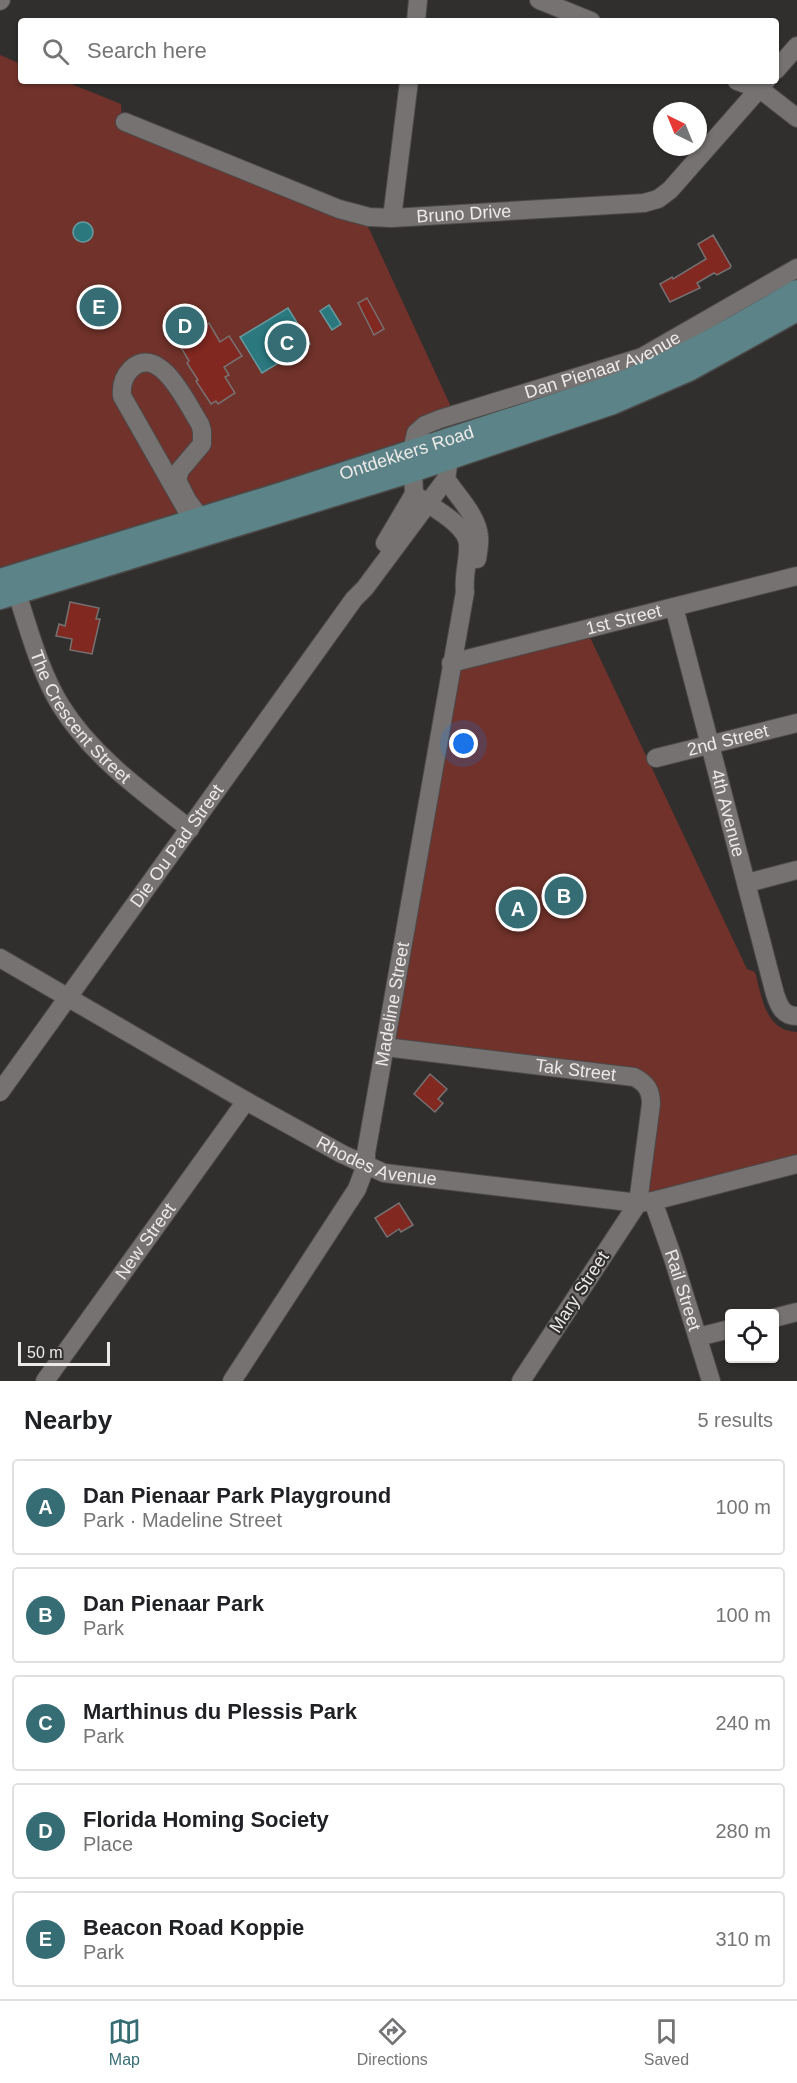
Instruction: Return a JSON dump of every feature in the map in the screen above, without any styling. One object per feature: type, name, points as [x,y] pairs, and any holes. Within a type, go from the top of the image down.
[{"type":"main road","name":"Ontdekkers Road","points":[[447,460],[556,406],[633,379],[694,349],[797,291]]},
{"type":"main road","name":"Ontdekkers Road","points":[[7,587],[197,520],[412,461],[447,460],[613,404],[689,370],[797,310]]},
{"type":"main road","name":"Ontdekkers Road","points":[[7,587],[412,461]]},
{"type":"street","points":[[416,18],[418,0]]},
{"type":"street","points":[[539,0],[584,18]]},
{"type":"street","points":[[779,67],[797,46]]},
{"type":"street","points":[[392,218],[409,84]]},
{"type":"street","points":[[763,85],[797,118]]},
{"type":"street","name":"Bruno Drive","points":[[125,122],[339,209],[362,215],[392,218],[644,202],[658,199],[678,181],[763,85]]},
{"type":"street","name":"Dan Pienaar Avenue","points":[[412,461],[416,433],[425,425],[642,357],[797,268]]},
{"type":"street","points":[[152,363],[164,370],[200,424],[202,444],[180,470],[177,480],[197,520],[122,396],[121,389],[126,375],[138,365],[152,363]]},
{"type":"street","name":"Die Ou Pad Street","points":[[0,1092],[354,599],[365,588],[447,460]]},
{"type":"street","name":"Madeline Street","points":[[447,460],[475,521],[479,538],[471,582],[465,592]]},
{"type":"street","points":[[412,461],[420,499]]},
{"type":"street","name":"Madeline Street","points":[[232,1381],[357,1189],[366,1165],[366,1154],[465,592],[464,578],[468,545],[465,533],[457,523],[420,499]]},
{"type":"street","name":"1st Street","points":[[451,663],[797,576]]},
{"type":"street","name":"The Crescent Street","points":[[7,587],[51,687],[71,721],[111,766],[190,829]]},
{"type":"street","name":"4th Avenue","points":[[674,607],[775,994],[783,1011],[793,1016]]},
{"type":"street","name":"2nd Street","points":[[656,758],[797,723]]},
{"type":"street","points":[[747,883],[797,870]]},
{"type":"street","name":"Rhodes Avenue","points":[[0,958],[246,1101],[342,1154],[384,1173],[645,1202],[797,1164]]},
{"type":"street","name":"Tak Street","points":[[385,1047],[634,1077],[643,1082],[650,1093],[651,1104],[645,1202]]},
{"type":"street","name":"New Street","points":[[45,1381],[246,1101]]},
{"type":"street","name":"Rail Street","points":[[645,1202],[698,1338],[711,1381]]},
{"type":"street","name":"Mary Street","points":[[521,1381],[645,1202]]},
{"type":"street","points":[[779,1317],[797,1312]]},
{"type":"street","points":[[698,1338],[725,1330]]},
{"type":"shaded area","points":[[0,55],[18,63],[18,84],[71,84],[121,104],[122,120],[365,220],[453,411],[409,445],[0,573]]},
{"type":"shaded area","points":[[588,633],[747,969],[755,972],[763,1002],[771,1019],[786,1030],[797,1032],[797,1160],[642,1198],[653,1089],[390,1043],[454,667]]},
{"type":"water","points":[[83,222],[90,225],[93,232],[90,239],[83,242],[76,239],[73,232],[76,225]]},
{"type":"water","points":[[329,305],[341,324],[332,330],[320,311]]},
{"type":"water","points":[[288,308],[310,344],[262,373],[240,337]]},
{"type":"building","points":[[713,235],[731,266],[730,268],[717,275],[714,273],[697,283],[700,288],[670,302],[660,284],[672,277],[673,279],[706,259],[698,244]]},
{"type":"building","points":[[367,298],[384,329],[374,335],[358,303]]},
{"type":"building","points":[[187,315],[198,330],[209,323],[220,342],[229,336],[242,356],[224,367],[229,375],[225,377],[235,393],[218,404],[216,401],[211,404],[196,381],[198,380],[187,363],[189,361],[178,342],[183,339],[174,324]]},
{"type":"building","points":[[70,602],[99,608],[96,619],[100,619],[92,654],[70,650],[72,639],[56,636],[59,624],[65,626]]},
{"type":"building","points":[[430,1074],[447,1089],[438,1099],[443,1103],[435,1112],[414,1094]]},
{"type":"building","points":[[399,1203],[413,1225],[401,1232],[399,1229],[387,1237],[375,1218]]},
{"type":"place","name":"Beacon Road Koppie","points":[[99,307]]},
{"type":"place","name":"Florida Homing Society","points":[[185,326]]},
{"type":"place","name":"Marthinus du Plessis Park","points":[[287,343]]},
{"type":"place","name":"Dan Pienaar Park","points":[[564,896]]},
{"type":"place","name":"Dan Pienaar Park Playground","points":[[518,909]]}]
